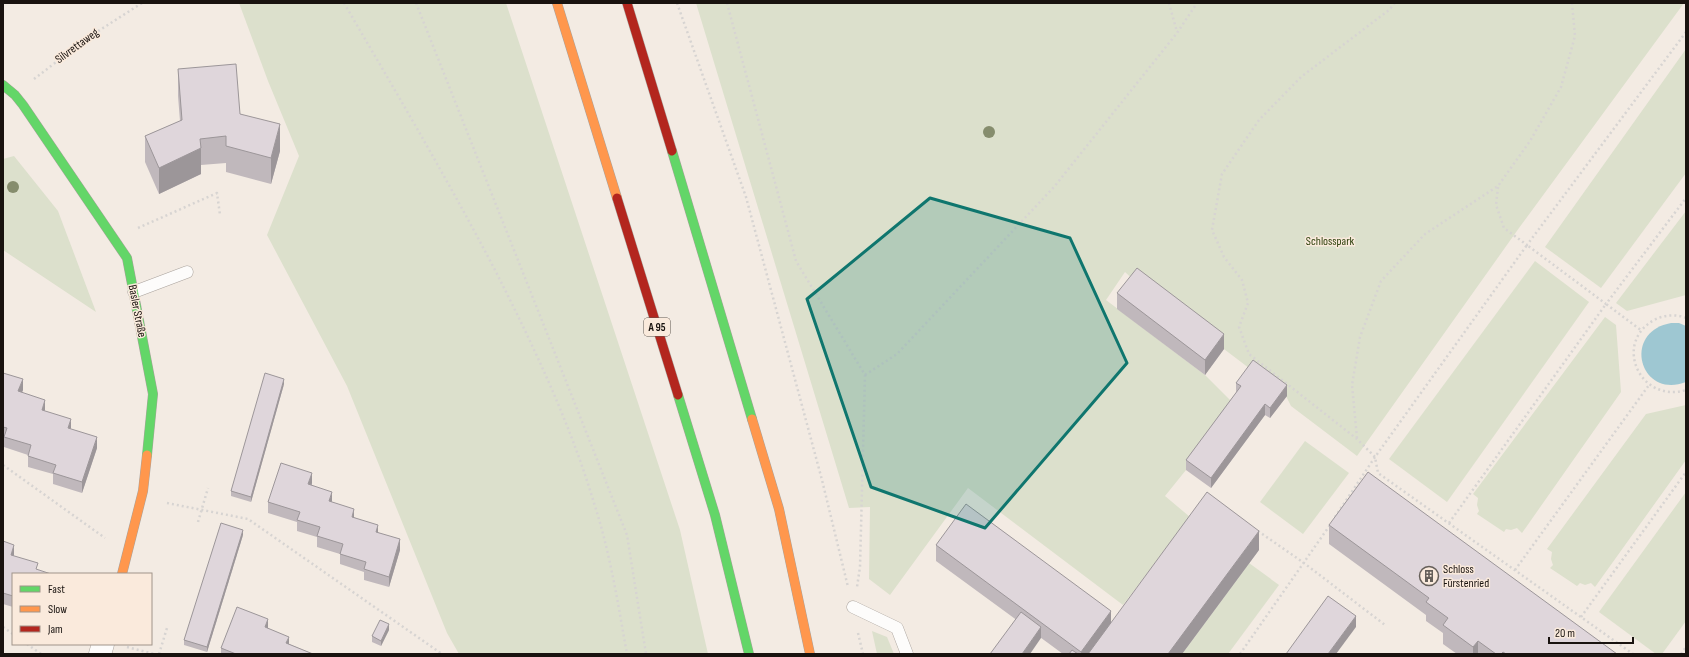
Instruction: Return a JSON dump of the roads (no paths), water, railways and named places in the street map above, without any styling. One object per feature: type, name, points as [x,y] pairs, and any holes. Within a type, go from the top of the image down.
[{"type":"main road","name":"A 95","points":[[557,3],[715,515],[749,654]]},
{"type":"main road","points":[[627,3],[779,508],[810,654]]},
{"type":"main road","name":"Basler Straße","points":[[3,85],[23,104],[127,258],[153,394],[143,491],[122,573]]},
{"type":"lane","points":[[134,292],[187,272]]},
{"type":"lane","points":[[853,607],[897,628],[907,654]]},
{"type":"water","points":[[1671,323],[1679,323],[1686,326],[1686,382],[1670,385],[1657,382],[1648,374],[1642,363],[1642,350],[1646,339],[1655,329]]},
{"type":"place","name":"Schloss Fürstenried","points":[[1429,576]]},
{"type":"park label","name":"Schlosspark","points":[[1330,241]]}]
